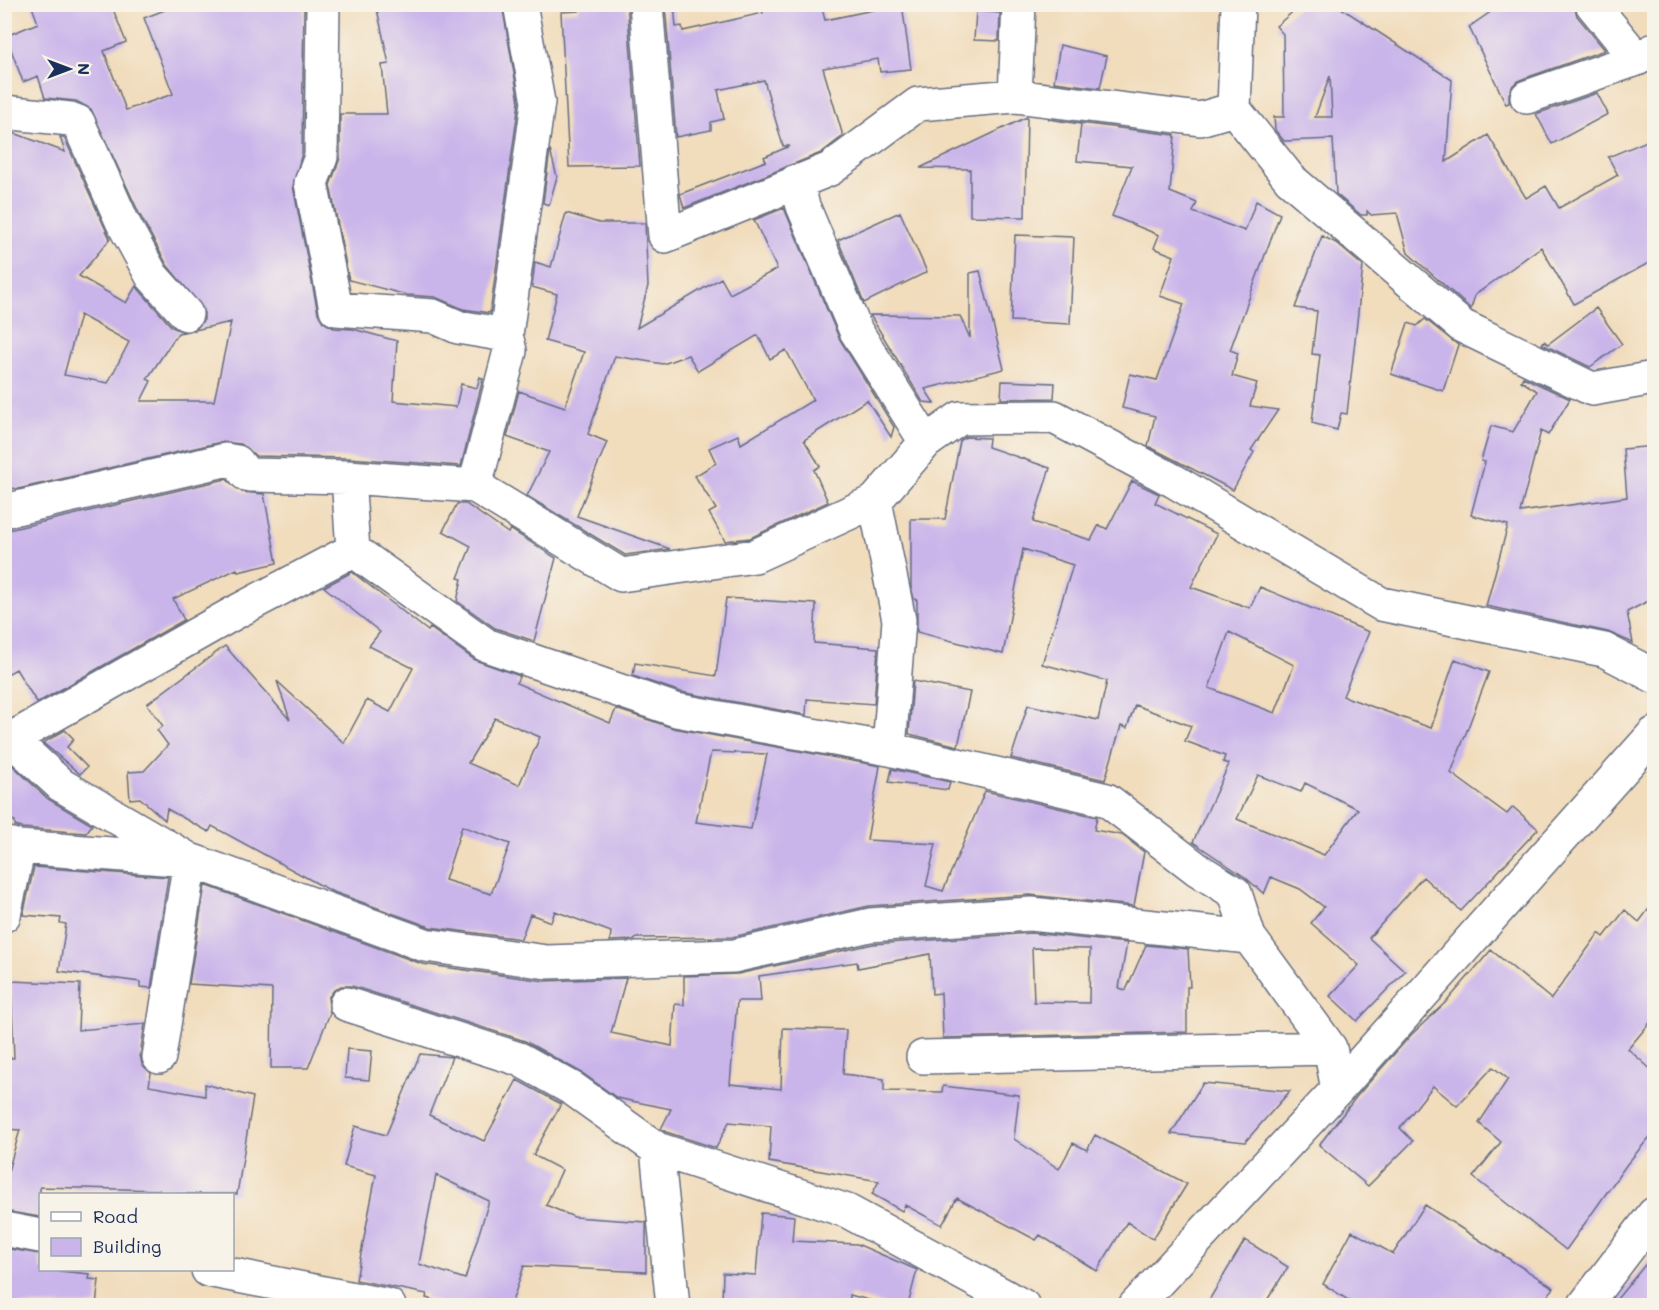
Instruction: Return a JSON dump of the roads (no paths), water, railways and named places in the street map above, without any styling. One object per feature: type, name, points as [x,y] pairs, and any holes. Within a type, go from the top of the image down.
[{"type":"street","points":[[322,4],[321,157],[310,183],[336,309],[433,316],[458,327],[506,335]]},
{"type":"street","points":[[475,486],[510,351],[506,335],[538,102],[520,4]]},
{"type":"street","points":[[646,4],[665,237],[796,181],[830,169],[918,104],[1015,96],[1200,119],[1234,109]]},
{"type":"street","points":[[1015,96],[1019,4]]},
{"type":"street","points":[[1238,4],[1234,109],[1290,179],[1462,326],[1592,389],[1654,378]]},
{"type":"street","points":[[1527,97],[1646,55],[1592,4]]},
{"type":"street","points":[[4,112],[70,118],[78,122],[122,221],[152,276],[186,314]]},
{"type":"street","points":[[796,181],[803,206],[856,331],[926,442]]},
{"type":"street","points":[[4,511],[225,460],[237,462],[246,474],[251,475],[348,477],[475,486],[621,575],[755,556],[875,501],[926,442],[960,418],[1054,417],[1174,481],[1381,603],[1604,650],[1654,676]]},
{"type":"street","points":[[348,477],[353,550]]},
{"type":"street","points":[[875,501],[899,621],[890,749]]},
{"type":"street","points":[[353,550],[236,612],[8,739],[61,786],[190,860],[425,945],[547,962],[734,956],[870,925],[1031,914],[1249,938]]},
{"type":"street","points":[[353,550],[486,645],[676,710],[890,749],[1107,800],[1197,869],[1235,893],[1249,938],[1330,1048],[1338,1089]]},
{"type":"street","points":[[1135,1305],[1338,1089],[1654,734]]},
{"type":"street","points":[[4,915],[12,845],[190,860]]},
{"type":"street","points":[[159,1057],[190,860]]},
{"type":"street","points":[[346,1004],[519,1059],[573,1089],[657,1149],[847,1211],[1023,1305]]},
{"type":"street","points":[[923,1057],[1330,1048]]},
{"type":"street","points":[[657,1149],[673,1305]]},
{"type":"street","points":[[1584,1305],[1654,1214]]},
{"type":"street","points":[[4,1229],[39,1236]]},
{"type":"street","points":[[218,1271],[390,1305]]}]
